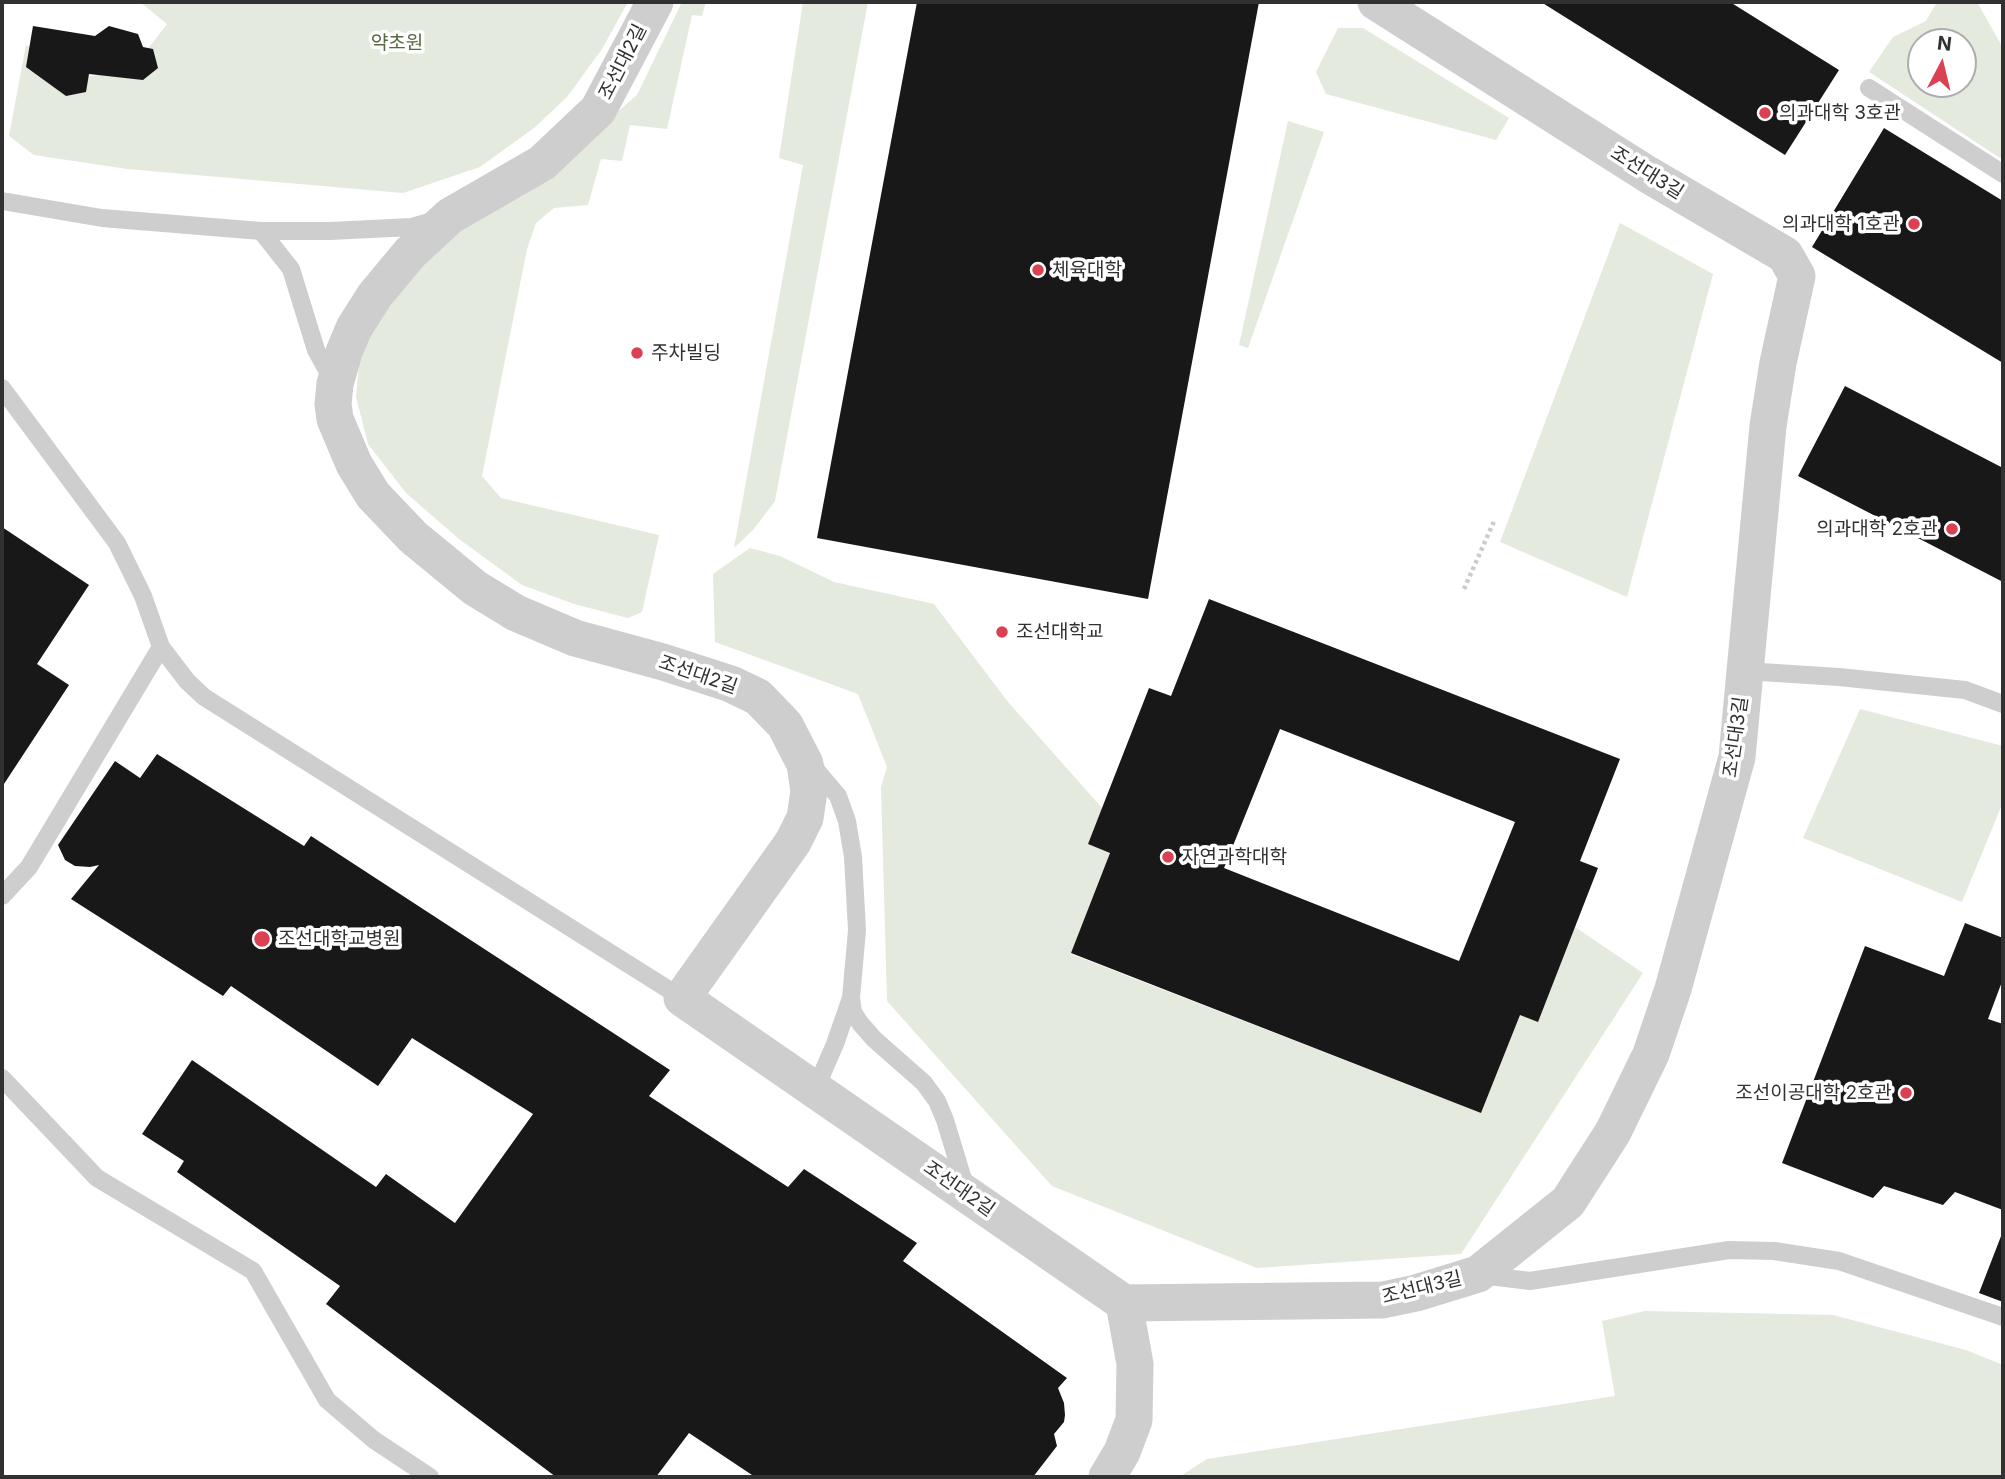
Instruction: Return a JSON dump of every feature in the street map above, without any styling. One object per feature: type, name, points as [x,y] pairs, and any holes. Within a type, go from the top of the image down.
[{"type":"street","name":"조선대2길","points":[[655,2],[598,110],[542,163],[450,216],[410,253],[375,295],[354,328],[335,384],[335,419],[354,464],[373,495],[413,537],[475,588],[516,613],[575,638],[731,684],[754,695],[786,725],[806,764],[809,791],[805,818],[793,842],[682,998],[1124,1303]]},
{"type":"street","name":"조선대3길","points":[[1124,1303],[1382,1300],[1416,1293],[1478,1274],[1569,1202],[1613,1132],[1651,1054],[1673,989],[1737,757],[1768,426],[1778,363],[1797,276],[1785,255],[1647,174],[1376,2]]},
{"type":"street","points":[[1107,1477],[1122,1452],[1134,1420],[1135,1364],[1124,1303]]},
{"type":"lane","points":[[1869,88],[2003,174]]},
{"type":"lane","points":[[2,201],[102,218],[261,231],[412,227],[450,216]]},
{"type":"lane","points":[[261,231],[290,269],[316,350],[335,384]]},
{"type":"lane","points":[[2,388],[117,543],[143,596],[161,647],[187,681],[204,697],[682,998]]},
{"type":"lane","points":[[2,896],[29,867],[161,647]]},
{"type":"lane","points":[[1745,671],[1839,677],[1965,690],[2003,704]]},
{"type":"lane","points":[[801,754],[834,790],[847,821],[853,857],[858,930],[851,998],[816,1090]]},
{"type":"lane","points":[[851,998],[853,1012],[860,1023],[924,1083],[936,1101],[945,1119],[968,1195]]},
{"type":"lane","points":[[2,1078],[97,1178],[254,1271],[327,1400],[374,1440],[430,1477]]},
{"type":"lane","points":[[1478,1274],[1530,1281],[1729,1250],[1774,1251],[1839,1261],[2003,1317]]},
{"type":"path","points":[[1464,589],[1495,519]]},
{"type":"green space","name":"약초원","points":[[140,2],[628,2],[602,49],[567,97],[534,128],[480,167],[403,193],[127,169],[34,155],[9,136],[26,45],[79,79],[134,67],[167,24]]},
{"type":"green space","points":[[682,2],[706,2],[702,16],[692,15],[667,129],[630,125],[622,161],[601,159],[588,205],[554,208],[536,223],[527,249],[482,476],[501,498],[659,535],[642,612],[628,618],[574,604],[522,585],[459,539],[406,493],[368,444],[356,397],[360,352],[375,319],[455,228],[584,141],[637,95]]},
{"type":"green space","points":[[803,2],[868,2],[775,501],[753,530],[734,548],[803,165],[779,158]]},
{"type":"green space","points":[[1937,2],[1977,2],[2003,48],[2003,160],[1909,98],[1977,98],[1977,28],[1912,28],[1926,21]]},
{"type":"green space","points":[[1338,28],[1363,28],[1509,118],[1496,140],[1326,94],[1316,72]]},
{"type":"green space","points":[[1907,30],[1907,97],[1869,72],[1893,37]]},
{"type":"green space","points":[[1288,121],[1324,132],[1248,348],[1239,345]]},
{"type":"green space","points":[[1620,223],[1713,274],[1627,597],[1500,542]]},
{"type":"green space","points":[[750,548],[780,556],[834,582],[934,604],[1008,702],[1102,808],[1088,844],[1110,853],[1071,954],[1481,1113],[1520,1015],[1575,927],[1643,973],[1461,1254],[1257,1268],[1052,1186],[887,1001],[881,787],[887,767],[858,694],[715,642],[713,574]]},
{"type":"green space","points":[[1860,709],[2003,746],[2003,802],[1962,902],[1803,838]]},
{"type":"green space","points":[[1645,1311],[1833,1315],[1966,1350],[2003,1365],[2003,1477],[1179,1477],[1207,1459],[1615,1396],[1602,1321]]},
{"type":"building","name":"체육대학","points":[[917,2],[1259,2],[1148,599],[817,538]]},
{"type":"building","name":"의과대학 3호관","points":[[1541,2],[1730,2],[1839,70],[1785,155]]},
{"type":"building","points":[[33,26],[95,36],[109,26],[138,34],[143,47],[153,49],[158,68],[143,80],[89,74],[86,92],[66,96],[26,67]]},
{"type":"building","name":"의과대학 1호관","points":[[1884,128],[2003,201],[2003,363],[1812,247]]},
{"type":"building","name":"의과대학 2호관","points":[[1845,386],[2003,468],[2003,582],[1798,476]]},
{"type":"building","points":[[2,527],[89,585],[37,664],[69,685],[2,787]]},
{"type":"building","name":"자연과학대학","points":[[1209,599],[1620,759],[1580,861],[1598,868],[1538,1022],[1520,1015],[1481,1113],[1071,953],[1110,853],[1088,844],[1102,808],[1149,688],[1171,696]],"holes":[[[1280,729],[1515,822],[1459,961],[1224,868]]]},
{"type":"building","points":[[157,754],[304,846],[311,836],[670,1070],[649,1096],[788,1187],[804,1169],[917,1243],[903,1261],[1067,1378],[1058,1388],[1065,1415],[1064,1422],[1054,1434],[1057,1446],[1033,1477],[755,1477],[689,1433],[656,1477],[556,1477],[326,1304],[340,1286],[177,1172],[184,1161],[142,1134],[192,1060],[376,1187],[386,1174],[455,1223],[533,1114],[412,1038],[378,1086],[231,986],[223,996],[71,899],[99,865],[75,866],[65,860],[58,845],[115,761],[140,778]]},
{"type":"building","name":"조선이공대학 2호관","points":[[1965,923],[2003,938],[2003,979],[1988,1019],[2003,1024],[2003,1210],[1955,1192],[1943,1205],[1884,1186],[1873,1198],[1782,1163],[1865,946],[1944,976]]},
{"type":"building","points":[[2003,1231],[2003,1302],[1979,1293]]},
{"type":"place","name":"의과대학 3호관","points":[[1765,113]]},
{"type":"place","name":"의과대학 1호관","points":[[1914,224]]},
{"type":"place","name":"체육대학","points":[[1038,270]]},
{"type":"place","name":"주차빌딩","points":[[637,353]]},
{"type":"place","name":"의과대학 2호관","points":[[1952,529]]},
{"type":"place","name":"조선대학교","points":[[1002,632]]},
{"type":"place","name":"자연과학대학","points":[[1168,857]]},
{"type":"place","name":"조선대학교병원","points":[[262,939]]},
{"type":"place","name":"조선이공대학 2호관","points":[[1906,1093]]}]
